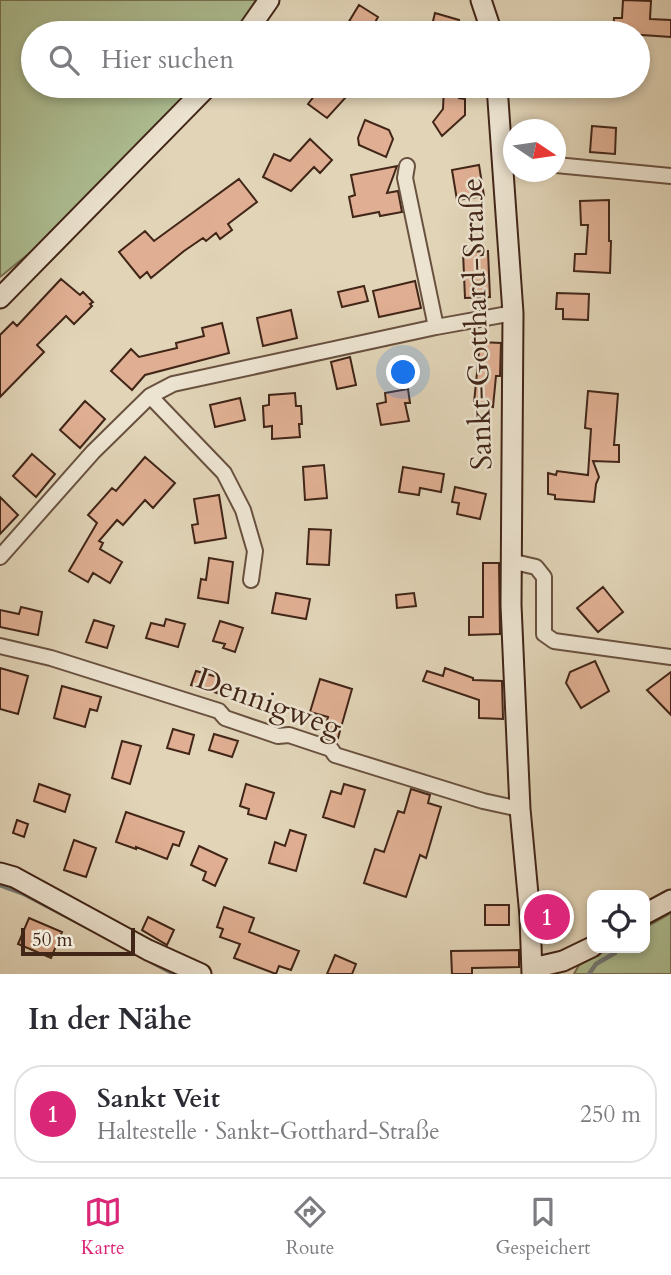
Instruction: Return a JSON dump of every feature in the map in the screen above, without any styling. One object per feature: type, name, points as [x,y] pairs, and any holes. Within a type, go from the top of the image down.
[{"type":"main road","points":[[255,21],[270,0]]},
{"type":"main road","points":[[481,0],[488,21]]},
{"type":"main road","points":[[0,298],[196,98]]},
{"type":"main road","name":"Sankt-Gotthard-Straße","points":[[499,98],[503,127]]},
{"type":"main road","name":"Sankt-Gotthard-Straße","points":[[509,182],[514,370],[510,561],[520,809],[533,971]]},
{"type":"main road","points":[[0,873],[14,877],[148,950],[201,974]]},
{"type":"main road","points":[[650,911],[671,900]]},
{"type":"main road","points":[[533,971],[587,949]]},
{"type":"street","points":[[407,166],[405,178],[436,327]]},
{"type":"street","points":[[566,166],[671,176]]},
{"type":"street","points":[[0,557],[93,452],[150,396],[173,384],[513,313]]},
{"type":"street","points":[[150,396],[224,473],[243,510],[255,551],[251,580]]},
{"type":"street","points":[[510,561],[536,567],[544,577],[544,634],[554,641],[671,657]]},
{"type":"street","name":"Dennigweg","points":[[0,646],[51,658],[219,711],[225,718],[278,736],[289,735],[331,749],[335,755],[483,801],[520,809]]},
{"type":"green space","points":[[0,0],[262,0],[246,21],[21,21],[21,98],[183,98],[48,238],[0,277]]},
{"type":"green space","points":[[671,913],[671,974],[574,974],[579,965],[601,953],[650,953],[650,925]]},
{"type":"building","points":[[623,0],[651,1],[650,19],[671,20],[671,37],[650,36],[650,21],[614,21],[614,18],[622,18]]},
{"type":"building","points":[[359,5],[378,17],[376,21],[349,21]]},
{"type":"building","points":[[435,13],[459,20],[459,21],[433,21]]},
{"type":"building","points":[[313,98],[345,98],[327,118],[308,104]]},
{"type":"building","points":[[443,98],[465,99],[465,115],[442,136],[433,122],[443,109]]},
{"type":"building","points":[[365,120],[389,130],[393,139],[386,157],[359,145],[358,138]]},
{"type":"building","points":[[592,126],[616,128],[615,154],[590,152]]},
{"type":"building","points":[[310,139],[332,160],[320,173],[314,167],[291,191],[263,177],[274,154],[290,161]]},
{"type":"building","points":[[479,165],[484,196],[457,200],[452,170]]},
{"type":"building","points":[[397,166],[387,193],[398,191],[402,212],[380,216],[379,212],[353,217],[349,197],[355,195],[351,175]]},
{"type":"building","points":[[239,179],[257,202],[228,224],[232,230],[220,239],[216,233],[206,241],[203,238],[151,278],[147,272],[140,278],[119,252],[145,231],[154,241]]},
{"type":"building","points":[[609,200],[610,273],[574,271],[575,254],[586,254],[588,225],[581,225],[580,201]]},
{"type":"building","points":[[488,251],[490,297],[465,298],[463,252]]},
{"type":"building","points":[[61,279],[80,295],[83,292],[93,302],[90,304],[92,306],[74,324],[66,316],[37,345],[44,352],[0,397],[0,335],[13,322],[17,326]]},
{"type":"building","points":[[415,281],[421,308],[379,317],[373,291]]},
{"type":"building","points":[[364,286],[368,301],[342,307],[338,292]]},
{"type":"building","points":[[557,293],[589,294],[588,320],[563,319],[563,309],[556,309]]},
{"type":"building","points":[[291,310],[297,338],[263,346],[257,318]]},
{"type":"building","points":[[222,323],[229,353],[145,375],[132,390],[111,371],[131,349],[139,357],[177,348],[176,343],[204,336],[202,328]]},
{"type":"building","points":[[480,342],[501,343],[500,376],[496,376],[493,407],[474,403]]},
{"type":"building","points":[[350,357],[356,385],[337,389],[331,362]]},
{"type":"building","points":[[408,389],[410,403],[405,403],[409,421],[381,425],[377,404],[386,402],[385,393]]},
{"type":"building","points":[[588,391],[618,394],[614,445],[619,445],[619,462],[593,461],[599,477],[594,502],[555,499],[555,495],[548,494],[548,473],[556,475],[557,471],[588,475],[591,429],[585,428]]},
{"type":"building","points":[[295,393],[296,406],[301,406],[300,437],[272,439],[272,426],[264,427],[263,406],[269,405],[269,395]]},
{"type":"building","points":[[240,398],[245,420],[215,427],[210,405]]},
{"type":"building","points":[[85,401],[105,419],[80,448],[60,430]]},
{"type":"building","points":[[32,454],[55,474],[36,497],[13,476]]},
{"type":"building","points":[[145,457],[175,483],[153,508],[145,500],[123,525],[117,520],[99,541],[103,543],[100,549],[122,562],[110,583],[93,573],[88,582],[69,571],[97,523],[88,515],[112,488],[116,491]]},
{"type":"building","points":[[324,465],[327,498],[305,500],[303,467]]},
{"type":"building","points":[[403,467],[444,474],[441,492],[420,488],[419,495],[399,492]]},
{"type":"building","points":[[455,487],[486,494],[480,519],[457,514],[459,503],[452,502]]},
{"type":"building","points":[[219,495],[226,538],[195,543],[192,525],[198,524],[194,499]]},
{"type":"building","points":[[0,497],[18,515],[0,534]]},
{"type":"building","points":[[309,529],[331,530],[329,565],[307,564]]},
{"type":"building","points":[[209,558],[233,562],[228,603],[198,598],[201,579],[206,580]]},
{"type":"building","points":[[483,563],[499,563],[500,634],[469,635],[469,617],[483,617]]},
{"type":"building","points":[[603,587],[623,612],[598,632],[577,608]]},
{"type":"building","points":[[276,593],[310,599],[306,619],[272,613]]},
{"type":"building","points":[[414,593],[416,606],[397,608],[396,595]]},
{"type":"building","points":[[21,607],[42,612],[38,635],[0,627],[0,610],[19,614]]},
{"type":"building","points":[[166,619],[185,624],[178,647],[146,638],[151,623],[164,626]]},
{"type":"building","points":[[94,620],[114,626],[107,648],[86,642]]},
{"type":"building","points":[[220,621],[243,628],[235,652],[223,648],[225,644],[213,641]]},
{"type":"building","points":[[595,661],[609,691],[581,708],[566,683],[570,672]]},
{"type":"building","points":[[0,668],[28,676],[18,714],[0,709]]},
{"type":"building","points":[[445,668],[473,680],[502,681],[503,719],[479,718],[479,700],[423,681],[427,671],[443,676]]},
{"type":"building","points":[[196,671],[221,678],[217,693],[191,685]]},
{"type":"building","points":[[671,672],[671,715],[647,690]]},
{"type":"building","points":[[320,679],[352,689],[338,738],[323,734],[328,717],[310,712]]},
{"type":"building","points":[[62,686],[101,697],[97,711],[90,709],[85,727],[54,718]]},
{"type":"building","points":[[173,729],[194,735],[189,754],[167,748]]},
{"type":"building","points":[[214,734],[238,741],[232,757],[209,750]]},
{"type":"building","points":[[122,741],[141,746],[130,784],[112,778]]},
{"type":"building","points":[[39,784],[70,795],[65,812],[34,801]]},
{"type":"building","points":[[246,784],[274,793],[266,819],[248,814],[249,809],[240,806]]},
{"type":"building","points":[[344,784],[365,790],[354,827],[323,817],[331,791],[341,794]]},
{"type":"building","points":[[411,789],[430,795],[428,803],[441,807],[426,858],[420,855],[406,897],[364,883],[375,849],[384,852],[398,811],[404,813]]},
{"type":"building","points":[[126,812],[184,832],[179,846],[173,844],[167,859],[116,842]]},
{"type":"building","points":[[17,820],[28,824],[24,837],[13,833]]},
{"type":"building","points":[[290,830],[306,835],[296,871],[269,863],[275,842],[285,846]]},
{"type":"building","points":[[74,840],[96,848],[86,877],[64,870]]},
{"type":"building","points":[[199,846],[227,859],[215,886],[203,880],[206,872],[191,865]]},
{"type":"building","points":[[485,905],[509,905],[509,925],[485,925]]},
{"type":"building","points":[[224,907],[254,918],[249,932],[299,951],[291,970],[279,966],[276,974],[234,958],[240,944],[220,937],[223,929],[217,927]]},
{"type":"building","points":[[148,917],[174,930],[167,945],[142,930]]},
{"type":"building","points":[[29,918],[62,932],[51,958],[18,944]]},
{"type":"building","points":[[519,950],[519,967],[472,968],[472,974],[452,974],[451,951]]},
{"type":"building","points":[[335,955],[356,964],[352,974],[327,974]]},
{"type":"waterway","points":[[0,885],[24,894],[87,927]]},
{"type":"waterway","points":[[589,974],[596,964],[615,953]]},
{"type":"waterway","points":[[150,961],[174,974]]},
{"type":"place","name":"Sankt Veit","points":[[547,917]]}]
